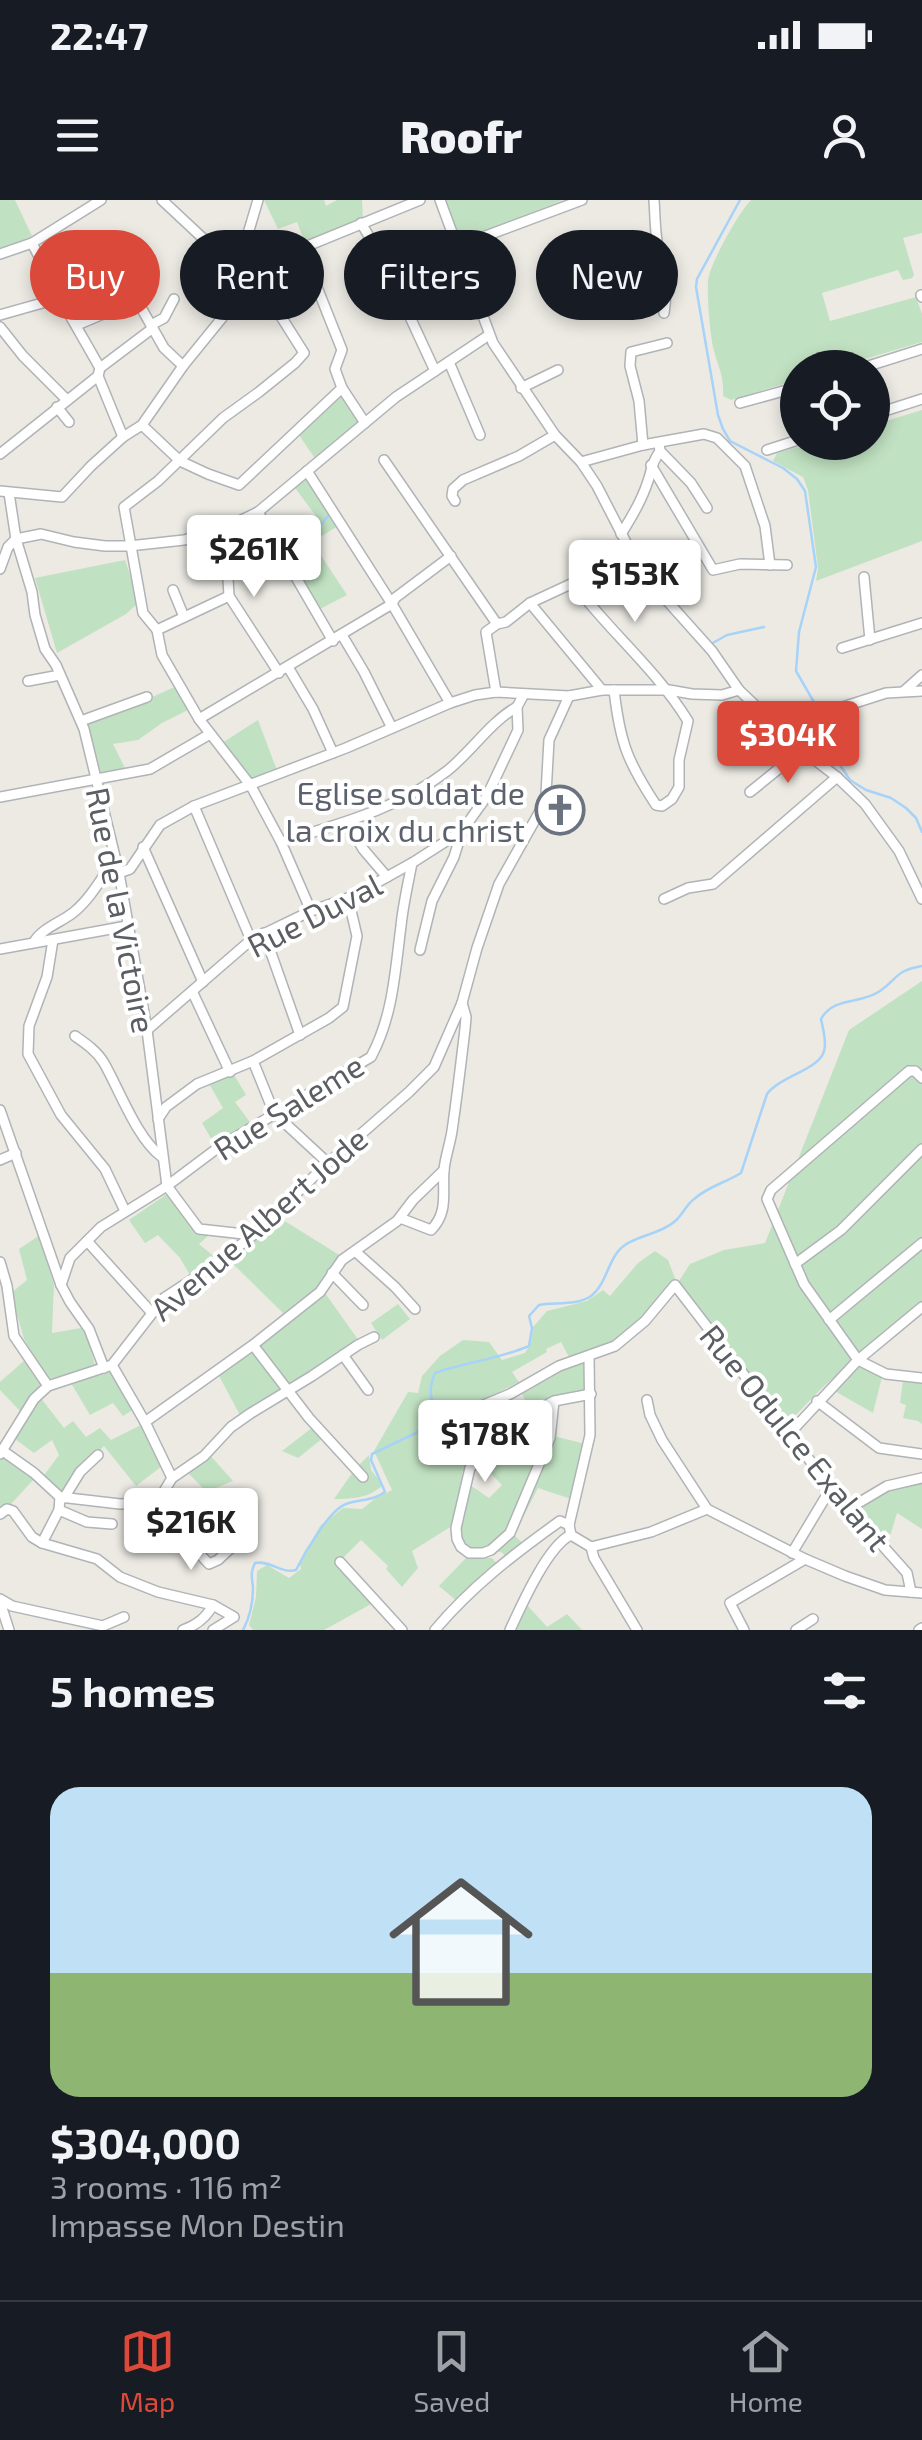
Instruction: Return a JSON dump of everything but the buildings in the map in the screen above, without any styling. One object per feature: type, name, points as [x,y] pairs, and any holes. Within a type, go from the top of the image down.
[{"type":"street","points":[[49,230],[82,204],[100,200]]},
{"type":"street","points":[[162,200],[197,230]]},
{"type":"street","points":[[251,230],[258,200]]},
{"type":"street","points":[[324,238],[420,200]]},
{"type":"street","points":[[440,200],[450,230]]},
{"type":"street","points":[[504,230],[582,200]]},
{"type":"street","points":[[654,200],[656,230]]},
{"type":"street","points":[[361,223],[385,264],[435,371]]},
{"type":"street","points":[[0,254],[30,244]]},
{"type":"street","points":[[0,454],[164,318],[174,299]]},
{"type":"street","points":[[77,326],[117,308],[139,304],[164,348],[183,366]]},
{"type":"street","points":[[324,305],[342,350],[335,368],[342,388],[365,422]]},
{"type":"street","points":[[0,315],[30,306]]},
{"type":"street","points":[[73,320],[99,372],[123,437]]},
{"type":"street","points":[[4,492],[62,497],[123,437],[142,425],[220,320]]},
{"type":"street","points":[[280,320],[304,353],[223,418],[158,481],[124,507],[143,614],[157,630],[162,655],[199,719],[251,786],[311,911]]},
{"type":"street","points":[[483,320],[521,388],[597,486],[653,585],[712,651],[739,690],[865,804],[899,851],[922,899]]},
{"type":"street","points":[[0,326],[23,356],[66,399]]},
{"type":"street","points":[[1,562],[16,539],[41,534],[74,542],[129,546],[184,540],[225,528],[258,512],[396,397],[489,335]]},
{"type":"street","points":[[642,445],[631,352],[667,344]]},
{"type":"street","points":[[890,360],[922,350]]},
{"type":"street","points":[[449,362],[480,435]]},
{"type":"street","points":[[521,388],[558,370]]},
{"type":"street","points":[[142,425],[180,461],[239,485],[342,388]]},
{"type":"street","points":[[740,404],[780,392]]},
{"type":"street","points":[[890,409],[922,399]]},
{"type":"street","points":[[57,407],[69,422]]},
{"type":"street","points":[[581,462],[642,445],[660,447],[704,434],[718,438],[744,466],[765,526],[770,564]]},
{"type":"street","points":[[455,501],[453,489],[462,480],[519,456],[555,435]]},
{"type":"street","points":[[768,450],[780,446]]},
{"type":"street","points":[[621,534],[634,515],[660,447]]},
{"type":"street","points":[[660,447],[707,508]]},
{"type":"street","points":[[384,460],[496,624]]},
{"type":"street","points":[[651,464],[712,570],[740,564],[787,564]]},
{"type":"street","points":[[308,471],[450,703]]},
{"type":"street","name":"Rue de la Victoire","points":[[4,492],[45,649],[81,721],[119,873],[147,1030],[166,1186],[199,1229],[253,1235]]},
{"type":"street","points":[[258,512],[337,638],[364,672],[392,728]]},
{"type":"street","points":[[225,528],[229,596],[313,709],[333,752]]},
{"type":"street","points":[[496,692],[486,632],[530,603],[630,550]]},
{"type":"street","points":[[199,719],[392,604],[451,556]]},
{"type":"street","points":[[864,578],[870,640]]},
{"type":"street","points":[[573,583],[669,690],[688,720],[679,760],[678,788],[662,806],[656,805],[634,771],[620,737],[614,690]]},
{"type":"street","points":[[173,590],[184,617]]},
{"type":"street","points":[[157,630],[229,596]]},
{"type":"street","points":[[530,603],[602,690]]},
{"type":"street","points":[[842,648],[922,624]]},
{"type":"street","points":[[28,681],[60,675]]},
{"type":"street","points":[[904,691],[922,675]]},
{"type":"street","points":[[119,873],[130,869],[160,825],[194,806],[475,695],[496,692],[569,696],[602,690],[722,694],[739,690]]},
{"type":"street","points":[[828,712],[886,693],[922,691]]},
{"type":"street","name":"Rue Duval","points":[[147,1030],[251,940],[387,878],[462,831],[486,796],[518,730],[517,707],[524,694]]},
{"type":"street","points":[[400,1218],[434,1229],[446,1195],[444,1170],[466,1017],[462,1003],[499,884],[546,794],[549,740],[569,696]]},
{"type":"street","points":[[81,721],[147,697]]},
{"type":"street","points":[[281,842],[346,822],[414,793],[448,770],[494,723],[517,707]]},
{"type":"street","points":[[0,797],[150,768],[210,734]]},
{"type":"street","points":[[750,792],[802,750]]},
{"type":"street","points":[[664,898],[688,888],[713,884],[837,777]]},
{"type":"street","points":[[194,806],[251,940]]},
{"type":"street","points":[[346,822],[362,849],[387,878]]},
{"type":"street","points":[[420,950],[432,900],[454,857],[462,831]]},
{"type":"street","points":[[143,847],[203,982]]},
{"type":"street","points":[[34,942],[38,934],[55,926],[86,901],[115,859]]},
{"type":"street","name":"Rue Saleme","points":[[61,1284],[70,1258],[101,1228],[220,1147],[371,1057],[384,1033],[394,988],[412,864]]},
{"type":"street","points":[[158,1119],[166,1107],[197,1084],[253,1061],[343,1006],[357,936],[348,898]]},
{"type":"street","points":[[0,949],[127,926]]},
{"type":"street","points":[[264,933],[300,1035]]},
{"type":"street","points":[[52,940],[47,978],[29,1026],[28,1054],[61,1115],[105,1169],[125,1212]]},
{"type":"street","points":[[192,991],[230,1072]]},
{"type":"street","name":"Avenue Albert Jode","points":[[108,1366],[164,1298],[253,1235],[434,1067],[462,1003]]},
{"type":"street","points":[[75,1036],[102,1059],[130,1114],[153,1151],[162,1157]]},
{"type":"street","points":[[253,1061],[274,1113],[328,1163]]},
{"type":"street","points":[[922,1078],[909,1071],[772,1190],[768,1204],[804,1284],[858,1360],[886,1374],[922,1378]]},
{"type":"street","points":[[0,1110],[61,1284],[145,1422],[172,1478]]},
{"type":"street","points":[[795,1264],[841,1230],[922,1149]]},
{"type":"street","points":[[0,1160],[16,1153]]},
{"type":"street","points":[[145,1422],[320,1292],[342,1260],[400,1218],[444,1170]]},
{"type":"street","points":[[87,1241],[152,1313]]},
{"type":"street","points":[[829,1320],[922,1244]]},
{"type":"street","points":[[356,1252],[415,1309]]},
{"type":"street","points":[[0,1262],[14,1336],[48,1386]]},
{"type":"street","points":[[332,1272],[363,1305]]},
{"type":"street","name":"Rue Odulce Exalant","points":[[590,1356],[615,1346],[645,1322],[675,1285],[831,1488],[907,1573],[916,1592]]},
{"type":"street","points":[[790,1432],[858,1360],[922,1308]]},
{"type":"street","points":[[108,1366],[48,1386],[34,1399],[2,1453],[62,1498],[144,1503],[163,1493],[172,1478],[204,1456],[232,1427],[374,1337]]},
{"type":"street","points":[[253,1345],[309,1418],[363,1476]]},
{"type":"street","points":[[343,1355],[368,1390]]},
{"type":"street","points":[[462,1420],[479,1407],[559,1366],[590,1356],[589,1442],[570,1530],[533,1583],[510,1630]]},
{"type":"street","points":[[554,1401],[550,1438],[510,1533],[491,1550],[468,1553],[461,1548],[456,1528],[470,1468],[554,1401],[591,1394]]},
{"type":"street","points":[[647,1400],[662,1440],[707,1508],[845,1576],[885,1590],[916,1592]]},
{"type":"street","points":[[817,1402],[880,1448],[922,1454]]},
{"type":"street","points":[[42,1544],[62,1498],[98,1454]]},
{"type":"street","points":[[850,1508],[888,1486],[922,1478]]},
{"type":"street","points":[[792,1552],[831,1488]]},
{"type":"street","points":[[163,1493],[184,1536],[209,1564],[248,1532]]},
{"type":"street","points":[[591,1547],[652,1532],[707,1508]]},
{"type":"street","points":[[0,1514],[7,1509],[13,1511],[42,1544],[97,1559],[120,1577],[158,1592],[213,1605],[234,1617],[213,1630]]},
{"type":"street","points":[[58,1510],[87,1522],[112,1524]]},
{"type":"street","points":[[435,1630],[455,1606],[502,1565],[560,1521],[591,1547],[636,1630]]},
{"type":"street","points":[[491,1550],[502,1565]]},
{"type":"street","points":[[744,1630],[730,1603],[805,1559]]},
{"type":"street","points":[[340,1562],[402,1630]]},
{"type":"street","points":[[0,1601],[101,1628],[124,1617]]},
{"type":"street","points":[[0,1601],[9,1630]]},
{"type":"street","points":[[182,1630],[206,1617],[213,1605]]},
{"type":"street","points":[[796,1630],[813,1618]]},
{"type":"green space","points":[[0,200],[15,200],[30,237],[0,250]]},
{"type":"green space","points":[[264,200],[324,200],[326,206],[337,200],[362,200],[363,219],[324,235],[324,230],[300,230],[297,222],[278,229]]},
{"type":"green space","points":[[446,200],[563,200],[488,230],[457,230]]},
{"type":"green space","points":[[751,200],[922,200],[922,233],[903,238],[912,278],[903,280],[898,270],[822,293],[830,321],[916,297],[922,314],[922,342],[890,352],[780,350],[780,385],[731,400],[723,396],[711,336],[708,281],[713,263]]},
{"type":"green space","points":[[344,394],[359,422],[316,460],[299,435]]},
{"type":"green space","points":[[922,410],[922,541],[816,581],[818,568],[808,490],[803,477],[773,461],[780,452],[780,460],[890,460],[890,420]]},
{"type":"green space","points":[[307,479],[338,526],[312,542],[347,595],[318,610],[278,543],[316,516],[295,488]]},
{"type":"green space","points":[[125,560],[137,604],[57,653],[35,578]]},
{"type":"green space","points":[[177,686],[190,709],[138,740],[113,744],[125,768],[98,775],[85,722],[102,715],[105,718]]},
{"type":"green space","points":[[258,720],[278,773],[250,783],[222,743]]},
{"type":"green space","points":[[922,981],[922,1301],[823,1387],[789,1422],[742,1370],[679,1281],[690,1264],[724,1250],[765,1243],[849,1030]]},
{"type":"green space","points":[[233,1073],[246,1095],[235,1102],[252,1125],[216,1147],[202,1123],[223,1108],[208,1082]]},
{"type":"green space","points":[[167,1194],[194,1229],[209,1235],[199,1244],[216,1258],[190,1275],[158,1235],[145,1243],[129,1220]]},
{"type":"green space","points":[[280,1218],[344,1258],[317,1290],[285,1315],[229,1260]]},
{"type":"green space","points":[[40,1235],[54,1285],[52,1333],[81,1328],[95,1366],[46,1380],[24,1339],[11,1293],[27,1280],[19,1249]]},
{"type":"green space","points":[[655,1251],[668,1260],[675,1278],[648,1314],[614,1343],[569,1357],[561,1342],[546,1349],[547,1352],[512,1372],[519,1382],[483,1400],[457,1423],[464,1425],[482,1410],[498,1440],[480,1451],[462,1472],[463,1499],[455,1524],[412,1551],[418,1568],[402,1587],[386,1569],[388,1566],[361,1540],[336,1565],[373,1603],[324,1630],[253,1630],[249,1625],[257,1571],[267,1565],[289,1578],[301,1569],[320,1526],[343,1508],[362,1509],[392,1490],[374,1451],[408,1392],[418,1393],[422,1376],[440,1356],[463,1340],[489,1342],[502,1360],[525,1353],[533,1327],[547,1311],[587,1301],[603,1290],[610,1296],[638,1263]]},
{"type":"green space","points":[[325,1293],[359,1341],[288,1387],[257,1347]]},
{"type":"green space","points":[[398,1304],[410,1319],[382,1340],[371,1323]]},
{"type":"green space","points":[[253,1350],[282,1390],[241,1417],[219,1376]]},
{"type":"green space","points":[[25,1360],[44,1385],[20,1411],[0,1390],[0,1382]]},
{"type":"green space","points":[[584,1360],[586,1393],[551,1401],[531,1412],[521,1392],[555,1371]]},
{"type":"green space","points":[[857,1366],[882,1377],[873,1413],[833,1390]]},
{"type":"green space","points":[[112,1372],[134,1409],[123,1416],[113,1403],[90,1415],[71,1383]]},
{"type":"green space","points":[[903,1381],[922,1382],[922,1424],[903,1418]]},
{"type":"green space","points":[[40,1397],[64,1428],[73,1421],[86,1437],[100,1428],[111,1440],[141,1425],[162,1466],[136,1486],[104,1446],[78,1472],[62,1496],[42,1478],[59,1455],[52,1440],[34,1453],[15,1439]]},
{"type":"green space","points":[[313,1427],[323,1438],[298,1458],[282,1451]]},
{"type":"green space","points":[[519,1431],[546,1461],[553,1436],[586,1444],[571,1499],[538,1488],[514,1535],[524,1544],[508,1558],[501,1552],[461,1548],[470,1485],[489,1498],[502,1485],[480,1462]]},
{"type":"green space","points":[[209,1454],[233,1481],[208,1491],[225,1510],[189,1539],[176,1514],[203,1488],[186,1471]]},
{"type":"green space","points":[[369,1455],[371,1470],[383,1485],[360,1497],[334,1499],[355,1469]]},
{"type":"green space","points":[[4,1457],[34,1479],[0,1516],[0,1459]]},
{"type":"green space","points":[[922,1480],[922,1529],[897,1513],[884,1542],[855,1508],[888,1489]]},
{"type":"green space","points":[[466,1558],[492,1558],[498,1565],[457,1601],[439,1586]]},
{"type":"green space","points":[[527,1605],[547,1627],[567,1614],[582,1630],[514,1630]]},
{"type":"waterway","points":[[740,200],[696,287],[718,415],[730,441],[783,468],[805,491],[816,567],[799,632],[796,671],[822,716],[840,765],[850,780],[906,808],[922,832]]},
{"type":"waterway","points":[[257,570],[297,549],[328,516]]},
{"type":"waterway","points":[[708,643],[764,627]]},
{"type":"waterway","points":[[243,1630],[252,1604],[255,1563],[296,1570],[318,1533],[339,1508],[385,1492],[372,1454],[433,1421],[431,1387],[435,1373],[529,1346],[529,1316],[539,1305],[591,1296],[625,1245],[668,1226],[691,1201],[741,1173],[767,1094],[821,1057],[825,1044],[821,1019],[826,1012],[872,995],[901,973],[922,966]]},
{"type":"place","name":"Eglise soldat de la croix du christ","points":[[560,810]]}]
